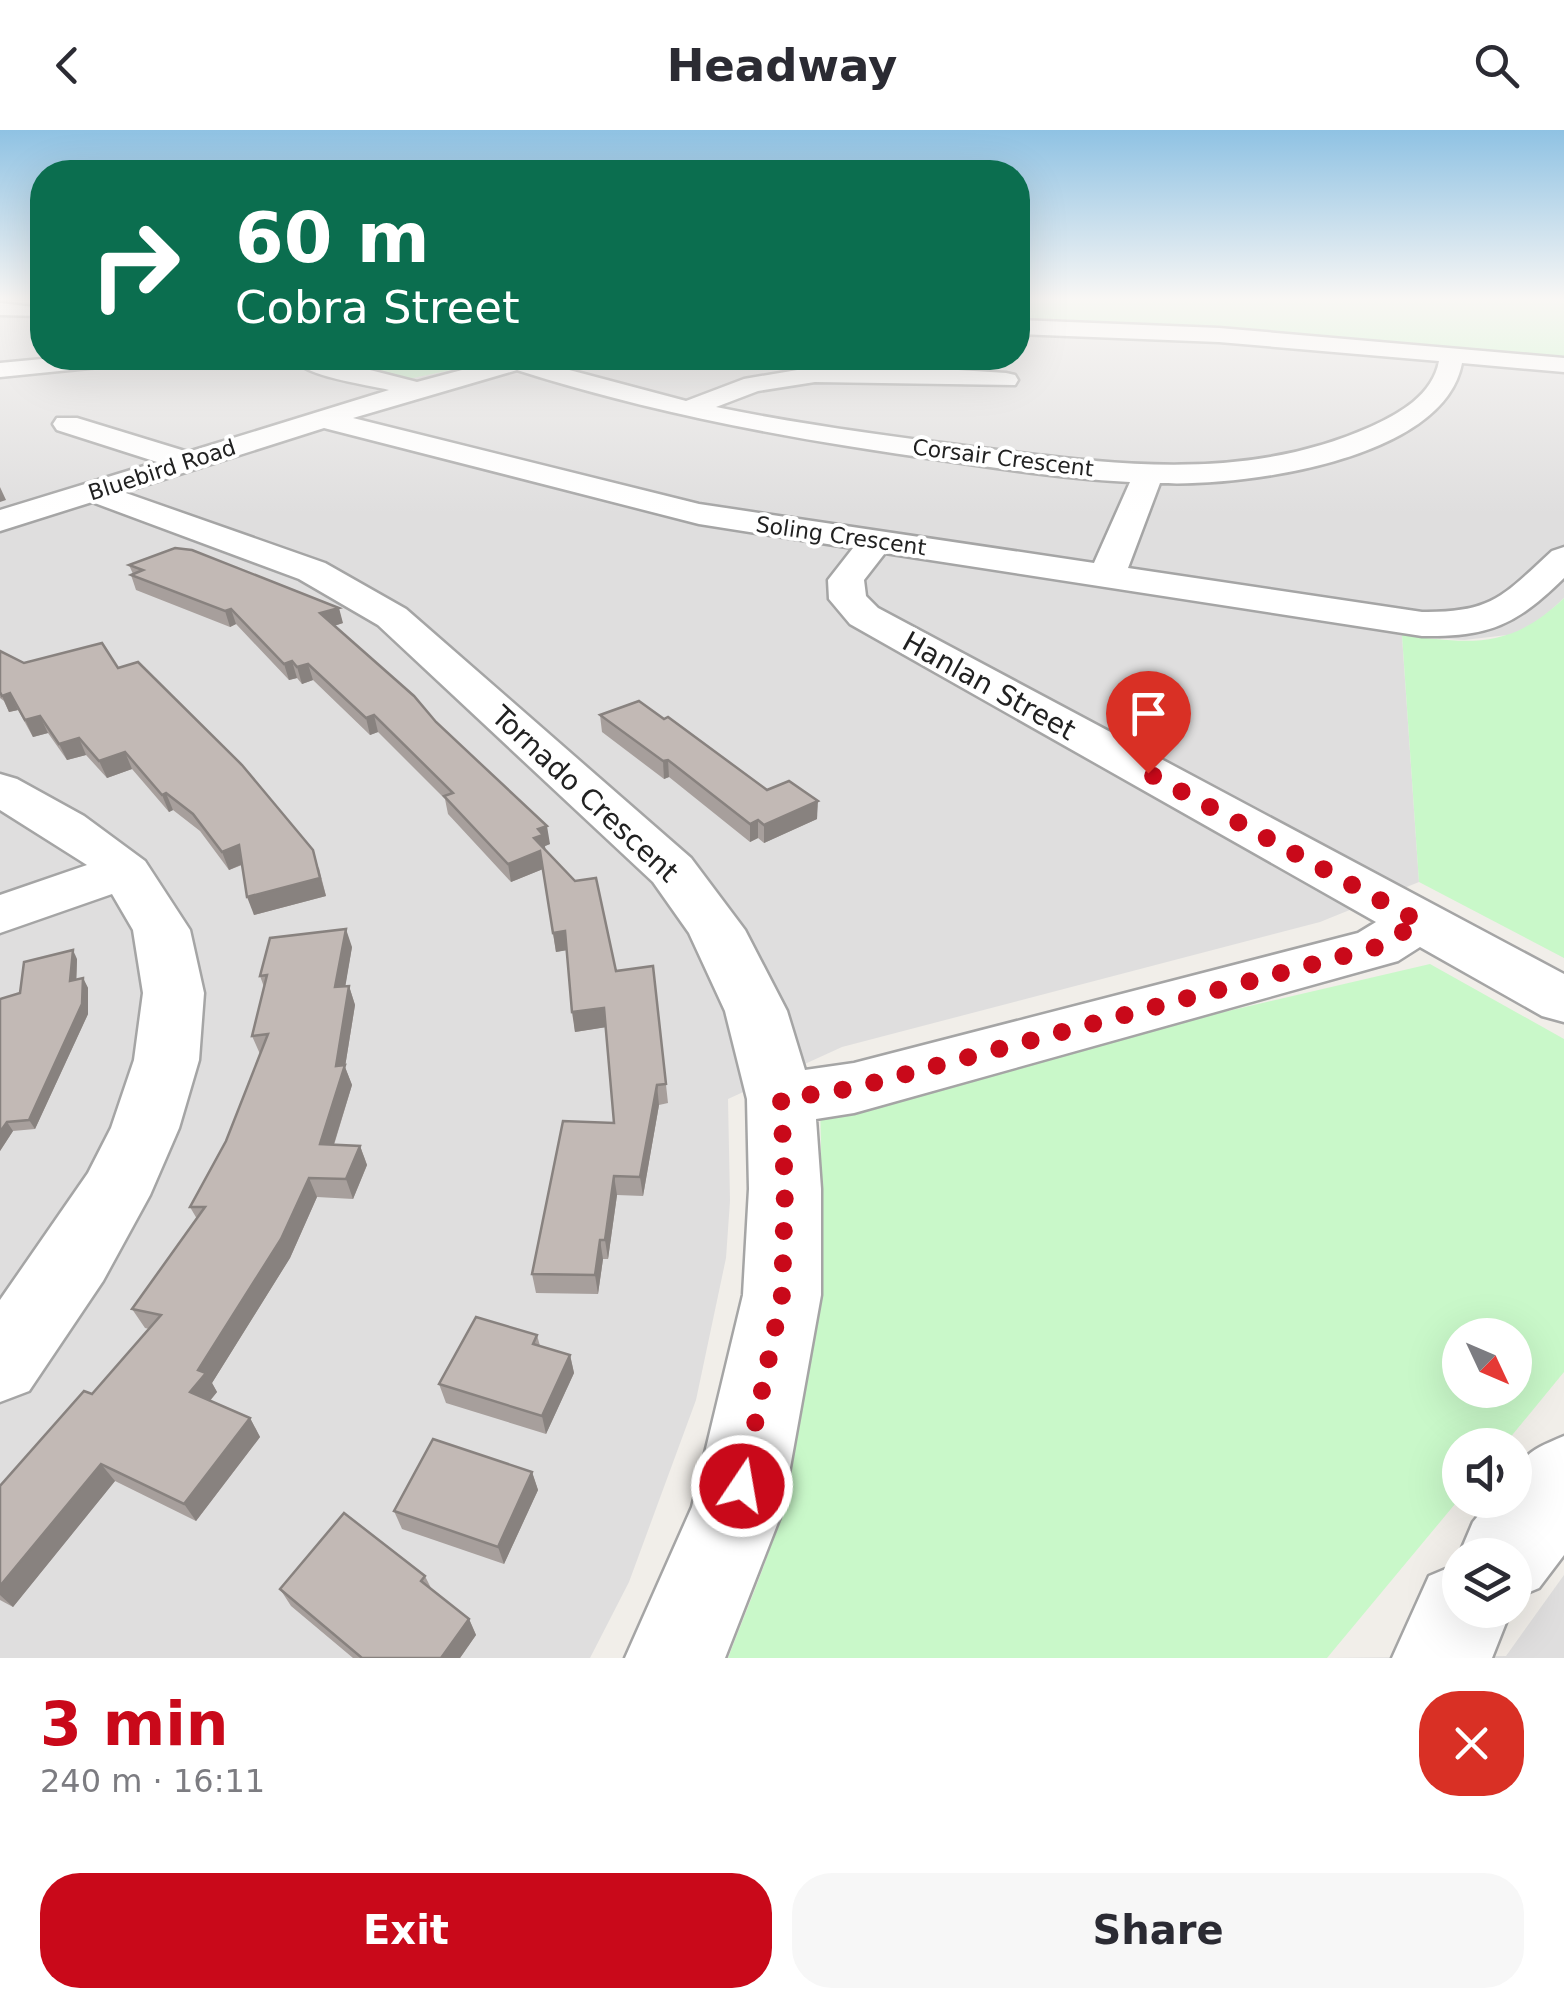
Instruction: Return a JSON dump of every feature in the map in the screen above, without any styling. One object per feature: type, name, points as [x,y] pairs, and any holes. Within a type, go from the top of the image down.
[{"type":"street","points":[[341,371],[418,389]]},
{"type":"street","points":[[323,419],[484,371]]},
{"type":"street","name":"Corsair Crescent","points":[[554,371],[592,387],[832,437],[1067,467],[1149,473],[1273,467],[1355,448],[1424,407],[1448,371]]},
{"type":"street","points":[[689,409],[746,386],[796,377],[889,374],[1006,380]]},
{"type":"street","name":"Bluebird Road","points":[[0,521],[323,419]]},
{"type":"street","name":"Soling Crescent","points":[[323,419],[664,507],[1354,614],[1454,625],[1500,616],[1564,558]]},
{"type":"street","points":[[68,424],[189,462]]},
{"type":"street","points":[[1107,575],[1149,473]]},
{"type":"street","name":"Tornado Crescent","points":[[93,492],[312,572],[392,616],[672,870],[716,930],[756,1011],[781,1099],[785,1189],[782,1295],[736,1512],[676,1658]]},
{"type":"street","name":"Hanlan Street","points":[[876,542],[848,575],[845,586],[852,604],[864,616],[1564,1001]]},
{"type":"street","points":[[0,789],[100,849],[124,871],[150,907],[171,976],[171,1016],[163,1070],[140,1142],[122,1182],[60,1284],[0,1364]]},
{"type":"street","points":[[0,915],[124,871]]},
{"type":"street","points":[[781,1099],[854,1088],[1377,947],[1420,922]]},
{"type":"street","points":[[1519,1538],[1564,1481]]},
{"type":"street","points":[[1442,1658],[1455,1628]]},
{"type":"shaded area","points":[[0,371],[379,371],[408,379],[445,371],[1564,371],[1564,598],[1538,622],[1516,634],[1464,640],[1402,636],[1419,882],[1320,922],[842,1047],[728,1099],[730,1201],[726,1258],[696,1400],[629,1582],[590,1658],[0,1658]]},
{"type":"shaded area","points":[[1564,1575],[1564,1658],[1327,1658],[1506,1656],[1526,1628],[1532,1628],[1532,1620]]},
{"type":"green space","points":[[379,371],[445,371],[408,379]]},
{"type":"green space","points":[[1564,598],[1564,958],[1419,882],[1402,635],[1489,639],[1526,627]]},
{"type":"green space","points":[[1430,964],[1564,1039],[1564,1372],[1518,1428],[1442,1428],[1443,1518],[1327,1658],[728,1658],[769,1551],[796,1444],[813,1331],[820,1106]]},
{"type":"building","points":[[175,548],[192,550],[339,608],[320,613],[414,696],[436,722],[547,826],[538,829],[543,835],[534,838],[575,881],[596,878],[616,971],[653,966],[666,1084],[657,1085],[640,1177],[614,1176],[605,1240],[600,1240],[595,1275],[532,1274],[563,1121],[614,1123],[604,1008],[572,1012],[565,931],[553,933],[540,851],[508,864],[444,796],[453,793],[374,715],[366,718],[308,664],[284,664],[231,609],[225,611],[131,575],[143,570],[129,565]]},
{"type":"building","points":[[102,643],[118,668],[138,662],[242,765],[313,850],[320,878],[247,897],[239,845],[222,852],[193,814],[166,793],[162,795],[125,752],[99,761],[79,738],[59,744],[40,716],[25,720],[10,693],[2,696],[0,651],[24,663]]},
{"type":"building","points":[[639,701],[664,719],[668,717],[767,790],[789,781],[818,801],[764,825],[758,820],[750,824],[668,760],[663,761],[600,715]]},
{"type":"building","points":[[346,929],[335,987],[349,986],[336,1066],[345,1065],[320,1144],[360,1146],[346,1179],[309,1178],[281,1239],[198,1370],[206,1373],[190,1392],[250,1418],[184,1504],[101,1464],[0,1586],[0,1486],[84,1391],[92,1394],[161,1315],[132,1309],[205,1207],[190,1207],[226,1141],[268,1034],[252,1036],[267,975],[260,976],[270,938]]},
{"type":"building","points":[[73,950],[70,981],[83,978],[82,1004],[29,1120],[7,1122],[0,1132],[0,999],[20,993],[24,962]]},
{"type":"building","points":[[476,1317],[537,1335],[533,1344],[570,1355],[542,1416],[439,1384]]},
{"type":"building","points":[[433,1439],[532,1472],[498,1547],[394,1511]]},
{"type":"building","points":[[344,1513],[425,1576],[421,1581],[469,1619],[441,1658],[362,1658],[280,1589]]},
{"type":"route","points":[[742,1486],[782,1295],[785,1189],[781,1099],[854,1088],[1377,947],[1420,922],[1148,773]]}]
